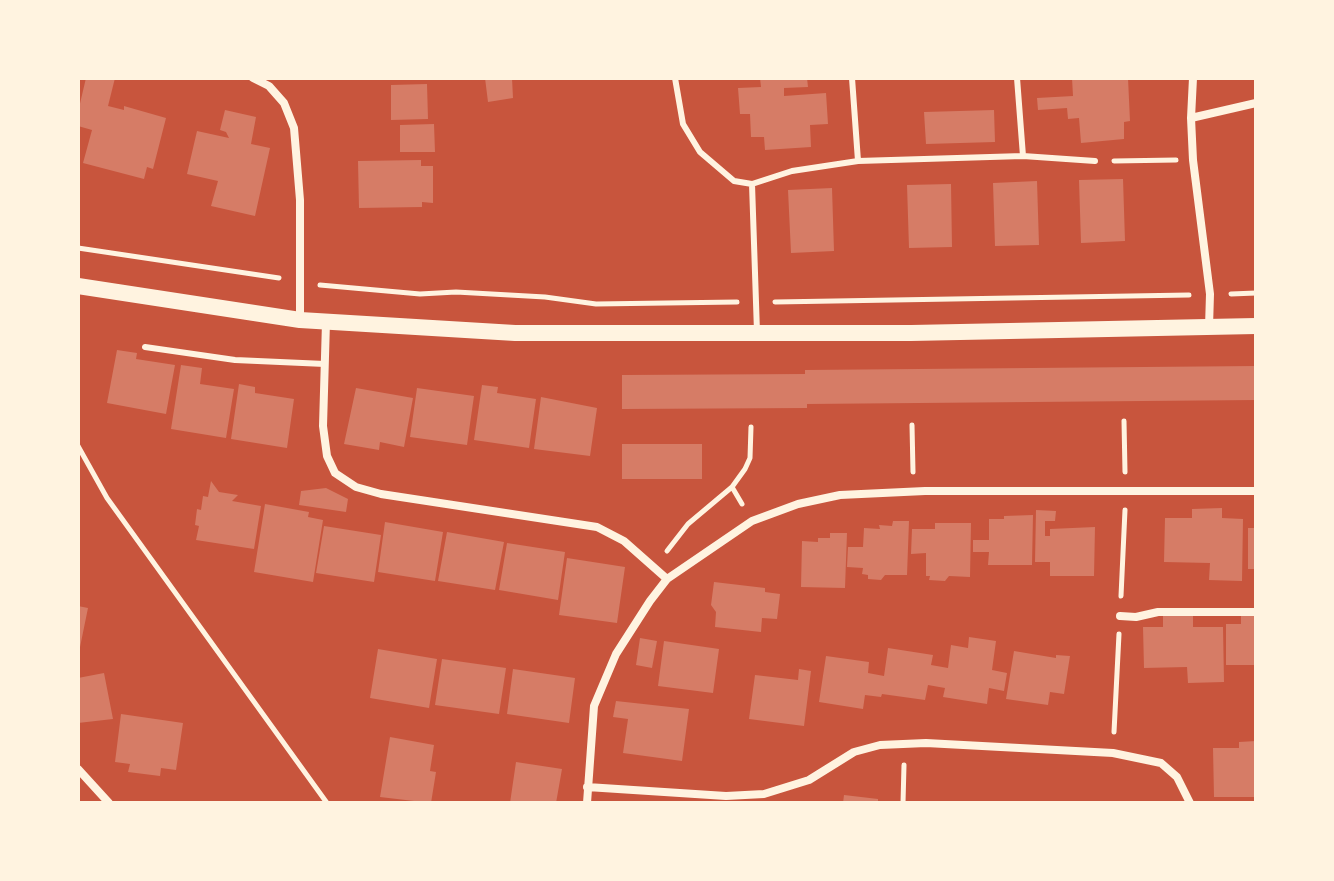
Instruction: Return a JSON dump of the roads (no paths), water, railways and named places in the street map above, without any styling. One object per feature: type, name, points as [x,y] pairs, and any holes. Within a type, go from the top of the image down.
[{"type":"main road","points":[[78,286],[300,320],[515,333],[911,333],[1256,326]]},
{"type":"street","points":[[253,78],[269,86],[284,103],[294,128],[298,159],[300,320]]},
{"type":"street","points":[[1193,78],[1193,160],[1210,294],[1209,327]]},
{"type":"street","points":[[1191,118],[1256,103]]},
{"type":"street","points":[[326,322],[323,426],[327,456],[335,473],[356,487],[381,494],[597,527],[624,541],[667,579]]},
{"type":"street","points":[[587,803],[594,706],[616,654],[667,579],[752,521],[798,504],[840,495],[925,491],[1256,491]]},
{"type":"street","points":[[1120,616],[1136,617],[1158,612],[1256,612]]},
{"type":"street","points":[[587,787],[726,796],[764,794],[809,780],[854,752],[880,745],[905,744],[1113,753],[1161,763],[1177,777],[1190,803]]},
{"type":"street","points":[[78,769],[109,803]]},
{"type":"lane","points":[[675,78],[683,124],[700,152],[734,181],[752,184],[792,171],[858,161],[1023,156],[1095,161]]},
{"type":"lane","points":[[852,78],[858,161]]},
{"type":"lane","points":[[1017,78],[1023,156]]},
{"type":"lane","points":[[752,184],[757,334]]},
{"type":"lane","points":[[145,347],[235,360],[325,364]]}]
